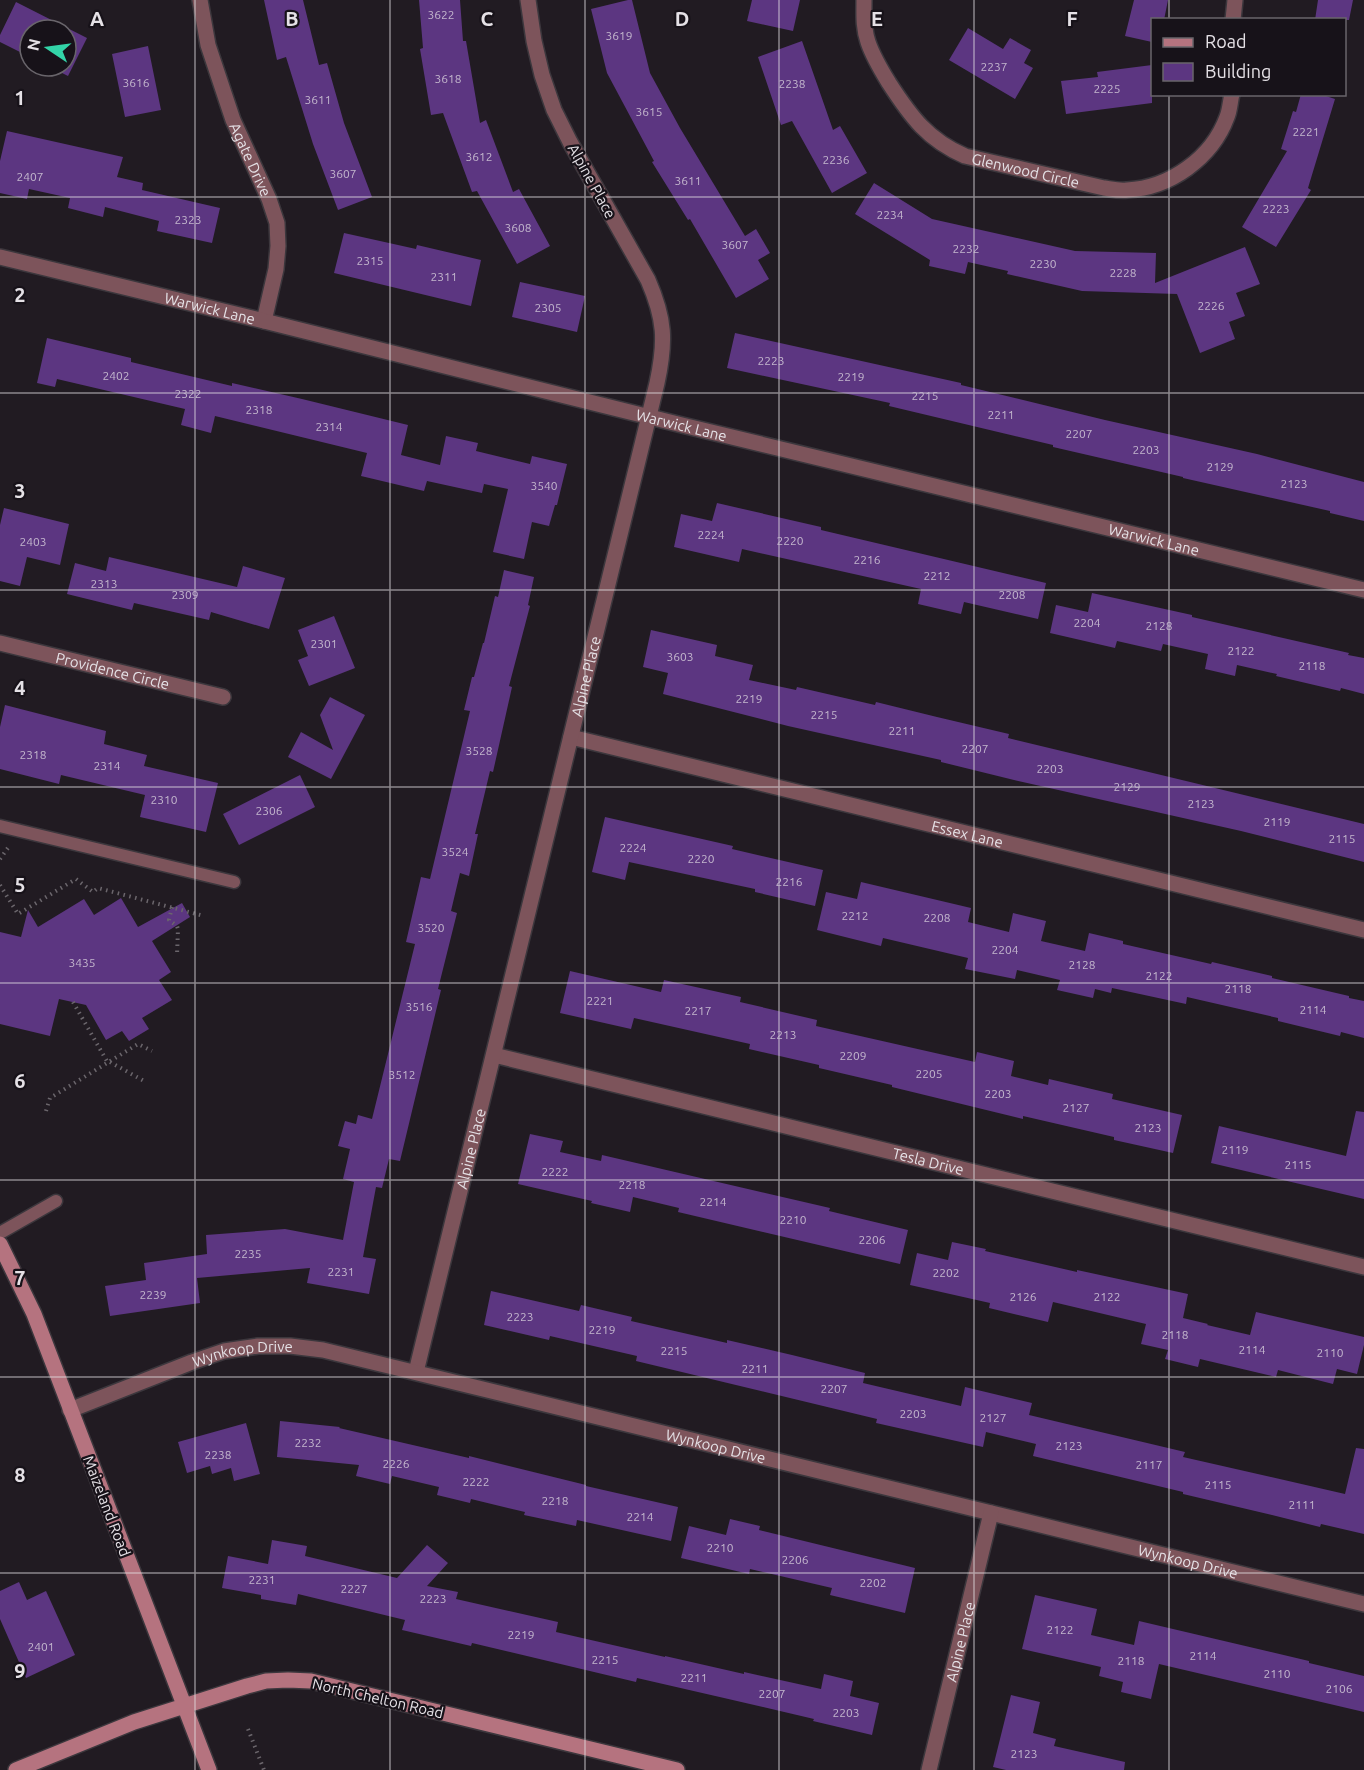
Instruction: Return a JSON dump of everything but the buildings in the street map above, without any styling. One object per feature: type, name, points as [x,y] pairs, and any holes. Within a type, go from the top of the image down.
[{"type":"main road","name":"Maizeland Road","points":[[0,1244],[34,1314],[208,1770]]},
{"type":"main road","name":"North Chelton Road","points":[[16,1770],[134,1722],[247,1686],[267,1681],[288,1680],[310,1681],[677,1770]]},
{"type":"street","name":"Agate Drive","points":[[200,0],[208,45],[232,120],[269,199],[277,223],[276,270],[264,321]]},
{"type":"street","name":"Alpine Place","points":[[416,1372],[661,365],[664,341],[662,319],[648,280],[554,110],[539,64],[528,0]]},
{"type":"street","name":"Glenwood Circle","points":[[864,0],[867,40],[875,60],[909,114],[934,139],[965,156],[1104,188],[1125,190],[1145,188],[1183,172],[1199,159],[1214,141],[1227,117],[1232,96]]},
{"type":"street","points":[[1233,18],[1235,0]]},
{"type":"street","name":"Warwick Lane","points":[[0,257],[1364,590]]},
{"type":"street","name":"Providence Circle","points":[[0,643],[223,697]]},
{"type":"street","name":"Essex Lane","points":[[571,738],[1364,930]]},
{"type":"street","name":"Tesla Drive","points":[[494,1055],[1364,1267]]},
{"type":"street","name":"Wynkoop Drive","points":[[70,1410],[224,1351],[258,1346],[290,1346],[323,1350],[1364,1604]]},
{"type":"street","name":"Alpine Place","points":[[929,1770],[991,1513]]},
{"type":"lane","points":[[0,826],[234,882]]},
{"type":"lane","points":[[0,1233],[56,1201]]},
{"type":"path","points":[[0,860],[11,843]]},
{"type":"path","points":[[0,885],[18,914],[76,879],[93,892],[98,888],[204,916]]},
{"type":"path","points":[[172,907],[169,920],[178,929],[177,955]]},
{"type":"path","points":[[73,1002],[109,1062],[144,1081]]},
{"type":"path","points":[[46,1111],[50,1098],[138,1044],[152,1051]]},
{"type":"path","points":[[248,1729],[264,1770]]}]
